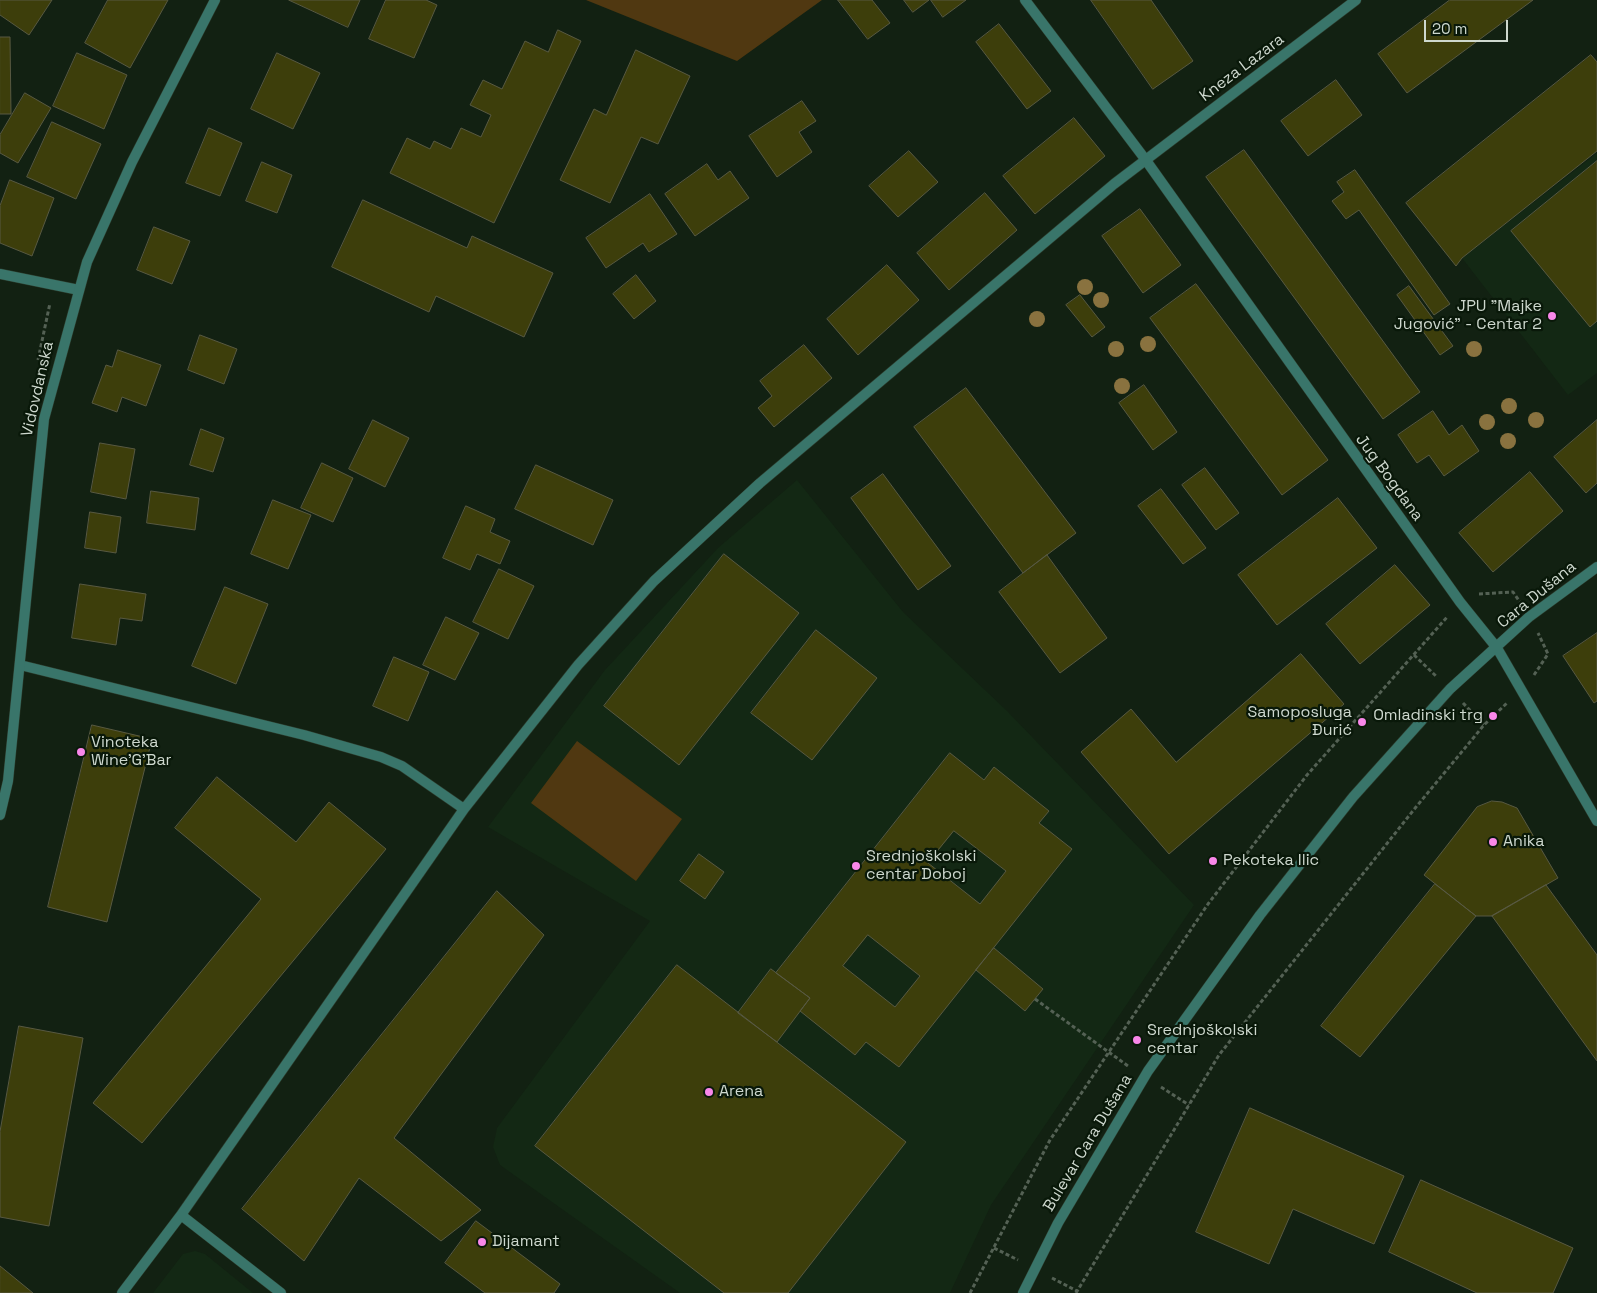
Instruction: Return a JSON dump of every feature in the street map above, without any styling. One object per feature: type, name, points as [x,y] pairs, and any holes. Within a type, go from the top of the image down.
[{"type":"street","name":"Vidovdanska","points":[[0,815],[8,781],[44,419],[87,262],[132,162],[215,0]]},
{"type":"street","name":"Jug Bogdana","points":[[1025,0],[1145,159],[1460,602],[1497,648],[1520,691],[1597,821]]},
{"type":"street","name":"Kneza Lazara","points":[[122,1293],[181,1215],[464,809],[578,665],[654,581],[760,483],[1145,159],[1356,0]]},
{"type":"street","points":[[0,274],[79,290]]},
{"type":"street","name":"Cara Dušana","points":[[1497,648],[1529,617],[1597,567]]},
{"type":"street","name":"Bulevar Cara Dušana","points":[[1023,1293],[1058,1223],[1148,1072],[1260,915],[1353,798],[1450,689],[1497,648]]},
{"type":"street","points":[[20,665],[304,735],[373,755],[402,766],[464,809]]},
{"type":"street","points":[[181,1215],[281,1293]]},
{"type":"path","points":[[970,1293],[1050,1140],[1208,904],[1287,800],[1338,739],[1414,656]]},
{"type":"path","points":[[1076,1293],[1219,1055],[1484,725],[1520,691]]},
{"type":"path","points":[[1036,1000],[1109,1053]]},
{"type":"shaded area","points":[[586,0],[822,0],[737,61]]},
{"type":"shaded area","name":"JPU \"Majke Jugović\" - Centar 2","points":[[1597,153],[1597,373],[1568,395],[1462,258]]},
{"type":"shaded area","name":"Srednjoškolski centar Doboj","points":[[797,480],[903,612],[1007,711],[1194,905],[991,1205],[950,1293],[680,1293],[500,1165],[493,1147],[497,1128],[650,921],[488,827],[605,670],[718,548]]},
{"type":"shaded area","points":[[577,741],[682,819],[636,881],[531,803]]},
{"type":"shaded area","points":[[195,1251],[205,1254],[253,1293],[153,1293],[183,1254]]},
{"type":"building","points":[[0,0],[52,0],[29,35],[0,15]]},
{"type":"building","points":[[108,0],[168,0],[130,68],[85,43]]},
{"type":"building","points":[[289,0],[360,0],[348,27]]},
{"type":"building","points":[[386,0],[426,0],[437,5],[414,58],[369,39]]},
{"type":"building","points":[[838,0],[872,0],[890,23],[868,39]]},
{"type":"building","points":[[904,0],[929,0],[913,12]]},
{"type":"building","points":[[931,0],[966,0],[943,17]]},
{"type":"building","points":[[1091,0],[1151,0],[1193,61],[1153,89]]},
{"type":"building","points":[[1450,0],[1533,0],[1407,93],[1378,54]]},
{"type":"building","points":[[999,24],[1051,91],[1027,109],[976,42]]},
{"type":"building","points":[[558,30],[581,41],[494,223],[390,173],[407,138],[430,149],[434,141],[451,149],[461,128],[481,137],[491,115],[470,105],[483,80],[502,89],[525,41],[548,52]]},
{"type":"building","points":[[0,37],[10,37],[11,114],[0,114]]},
{"type":"building","points":[[636,50],[690,76],[658,144],[641,137],[610,203],[560,180],[594,109],[606,115]]},
{"type":"building","points":[[77,53],[127,75],[104,129],[53,106]]},
{"type":"building","points":[[277,53],[320,73],[293,129],[251,109]]},
{"type":"building","points":[[1591,55],[1597,62],[1597,151],[1462,258],[1456,266],[1406,203]]},
{"type":"building","points":[[1336,80],[1362,115],[1308,156],[1281,121]]},
{"type":"building","points":[[25,93],[51,108],[18,163],[0,153],[0,135]]},
{"type":"building","points":[[802,101],[816,121],[799,132],[812,152],[777,177],[749,136]]},
{"type":"building","points":[[1074,118],[1105,156],[1035,214],[1003,176]]},
{"type":"building","points":[[52,122],[101,144],[76,199],[27,177]]},
{"type":"building","points":[[209,128],[242,143],[220,196],[186,183]]},
{"type":"building","points":[[1244,150],[1420,392],[1383,419],[1206,177]]},
{"type":"building","points":[[909,151],[938,182],[898,217],[869,186]]},
{"type":"building","points":[[1597,161],[1597,321],[1590,327],[1511,231]]},
{"type":"building","points":[[262,162],[292,175],[277,213],[246,201]]},
{"type":"building","points":[[707,164],[718,180],[730,171],[749,198],[695,236],[665,194]]},
{"type":"building","points":[[1355,170],[1450,304],[1434,315],[1359,210],[1346,219],[1332,201],[1344,192],[1337,182]]},
{"type":"building","points":[[10,180],[54,198],[32,256],[0,243],[0,206]]},
{"type":"building","points":[[985,193],[1017,230],[949,290],[917,253]]},
{"type":"building","points":[[650,194],[677,234],[649,252],[643,243],[606,268],[586,238]]},
{"type":"building","points":[[363,200],[467,248],[472,236],[553,273],[524,337],[436,296],[429,312],[332,267]]},
{"type":"building","points":[[1140,209],[1181,265],[1143,293],[1102,236]]},
{"type":"building","points":[[154,227],[190,241],[172,284],[137,270]]},
{"type":"building","points":[[887,265],[919,300],[858,355],[827,319]]},
{"type":"building","points":[[636,275],[656,301],[634,319],[613,294]]},
{"type":"building","points":[[1196,284],[1328,460],[1282,495],[1150,318]]},
{"type":"building","points":[[1409,286],[1453,346],[1440,355],[1397,295]]},
{"type":"building","points":[[1080,295],[1105,327],[1092,337],[1066,305]]},
{"type":"building","points":[[200,335],[237,349],[224,384],[188,370]]},
{"type":"building","points":[[804,345],[832,378],[774,427],[758,408],[772,396],[760,381]]},
{"type":"building","points":[[118,350],[161,365],[146,406],[122,397],[117,412],[92,403],[106,365],[112,367]]},
{"type":"building","points":[[1144,385],[1177,432],[1153,450],[1119,403]]},
{"type":"building","points":[[966,388],[1076,533],[1023,573],[914,427]]},
{"type":"building","points":[[1433,411],[1449,435],[1462,425],[1479,451],[1444,476],[1429,455],[1417,463],[1398,435]]},
{"type":"building","points":[[373,420],[409,438],[385,487],[349,469]]},
{"type":"building","points":[[1597,420],[1597,483],[1586,493],[1554,457]]},
{"type":"building","points":[[201,429],[224,438],[213,472],[190,465]]},
{"type":"building","points":[[100,443],[135,449],[126,499],[91,492]]},
{"type":"building","points":[[322,463],[353,478],[333,522],[301,508]]},
{"type":"building","points":[[536,465],[613,500],[593,545],[515,509]]},
{"type":"building","points":[[1205,468],[1239,513],[1216,530],[1182,485]]},
{"type":"building","points":[[1530,472],[1563,511],[1493,572],[1459,533]]},
{"type":"building","points":[[883,474],[951,566],[918,590],[851,498]]},
{"type":"building","points":[[1161,489],[1206,548],[1183,564],[1138,506]]},
{"type":"building","points":[[151,491],[199,498],[195,530],[147,523]]},
{"type":"building","points":[[1338,498],[1377,548],[1277,625],[1238,575]]},
{"type":"building","points":[[273,500],[311,515],[288,569],[251,554]]},
{"type":"building","points":[[466,506],[495,519],[490,532],[510,541],[500,564],[477,554],[470,570],[443,558]]},
{"type":"building","points":[[90,512],[121,517],[116,553],[85,548]]},
{"type":"building","points":[[724,554],[799,613],[679,765],[604,706]]},
{"type":"building","points":[[1047,555],[1107,638],[1060,673],[999,592]]},
{"type":"building","points":[[1395,565],[1430,605],[1360,664],[1326,624]]},
{"type":"building","points":[[499,569],[534,586],[508,639],[473,622]]},
{"type":"building","points":[[80,584],[146,594],[142,621],[120,618],[116,645],[72,638]]},
{"type":"building","points":[[225,587],[268,604],[236,684],[192,666]]},
{"type":"building","points":[[446,617],[479,633],[455,680],[423,665]]},
{"type":"building","points":[[816,630],[877,678],[812,760],[751,713]]},
{"type":"building","points":[[1597,633],[1597,701],[1594,703],[1563,656]]},
{"type":"building","points":[[1301,654],[1344,704],[1169,854],[1081,752],[1131,709],[1176,762]]},
{"type":"building","points":[[394,657],[429,672],[408,721],[373,706]]},
{"type":"building","points":[[92,725],[152,739],[107,922],[48,907]]},
{"type":"building","points":[[950,753],[984,780],[994,767],[1049,811],[1039,823],[1072,849],[899,1067],[866,1042],[855,1055],[800,1011],[810,998],[776,973]],"holes":[[[954,831],[1006,871],[980,904],[928,863]],[[868,935],[920,976],[895,1007],[843,966]]]},
{"type":"building","points":[[217,777],[296,842],[329,802],[386,849],[142,1143],[93,1103],[261,899],[175,828]]},
{"type":"building","name":"Anika","points":[[1492,801],[1502,802],[1517,808],[1558,878],[1492,916],[1476,916],[1424,875],[1477,807]]},
{"type":"building","points":[[699,854],[724,872],[705,899],[680,881]]},
{"type":"building","points":[[1435,884],[1476,916],[1360,1057],[1321,1026]]},
{"type":"building","points":[[1546,885],[1597,955],[1597,1061],[1492,916]]},
{"type":"building","points":[[497,891],[544,935],[394,1138],[481,1210],[441,1241],[359,1178],[304,1261],[242,1209]]},
{"type":"building","points":[[994,948],[1043,989],[1025,1011],[976,970]]},
{"type":"building","name":"Arena","points":[[677,965],[906,1142],[788,1293],[724,1293],[535,1146]]},
{"type":"building","points":[[771,969],[810,998],[777,1042],[738,1013]]},
{"type":"building","points":[[19,1026],[83,1038],[49,1226],[0,1217],[0,1132]]},
{"type":"building","points":[[1250,1108],[1404,1176],[1374,1244],[1293,1209],[1269,1264],[1196,1232]]},
{"type":"building","points":[[1421,1180],[1573,1248],[1553,1293],[1477,1293],[1389,1252]]},
{"type":"building","name":"Dijamant","points":[[476,1221],[560,1284],[554,1293],[485,1293],[445,1263]]},
{"type":"building","points":[[0,1266],[33,1293],[0,1293]]},
{"type":"place","name":"JPU \"Majke Jugović\" - Centar 2","points":[[1552,316]]},
{"type":"place","name":"Omladinski trg","points":[[1493,716]]},
{"type":"place","name":"Samoposluga Đurić","points":[[1362,722]]},
{"type":"place","name":"Vinoteka Wine'G'Bar","points":[[81,752]]},
{"type":"place","name":"Anika","points":[[1493,842]]},
{"type":"place","name":"Pekoteka Ilic","points":[[1213,861]]},
{"type":"place","name":"Srednjoškolski centar Doboj","points":[[856,866]]},
{"type":"place","name":"Srednjoškolski centar","points":[[1137,1040]]},
{"type":"place","name":"Arena","points":[[709,1092]]},
{"type":"place","name":"Dijamant","points":[[482,1242]]}]
